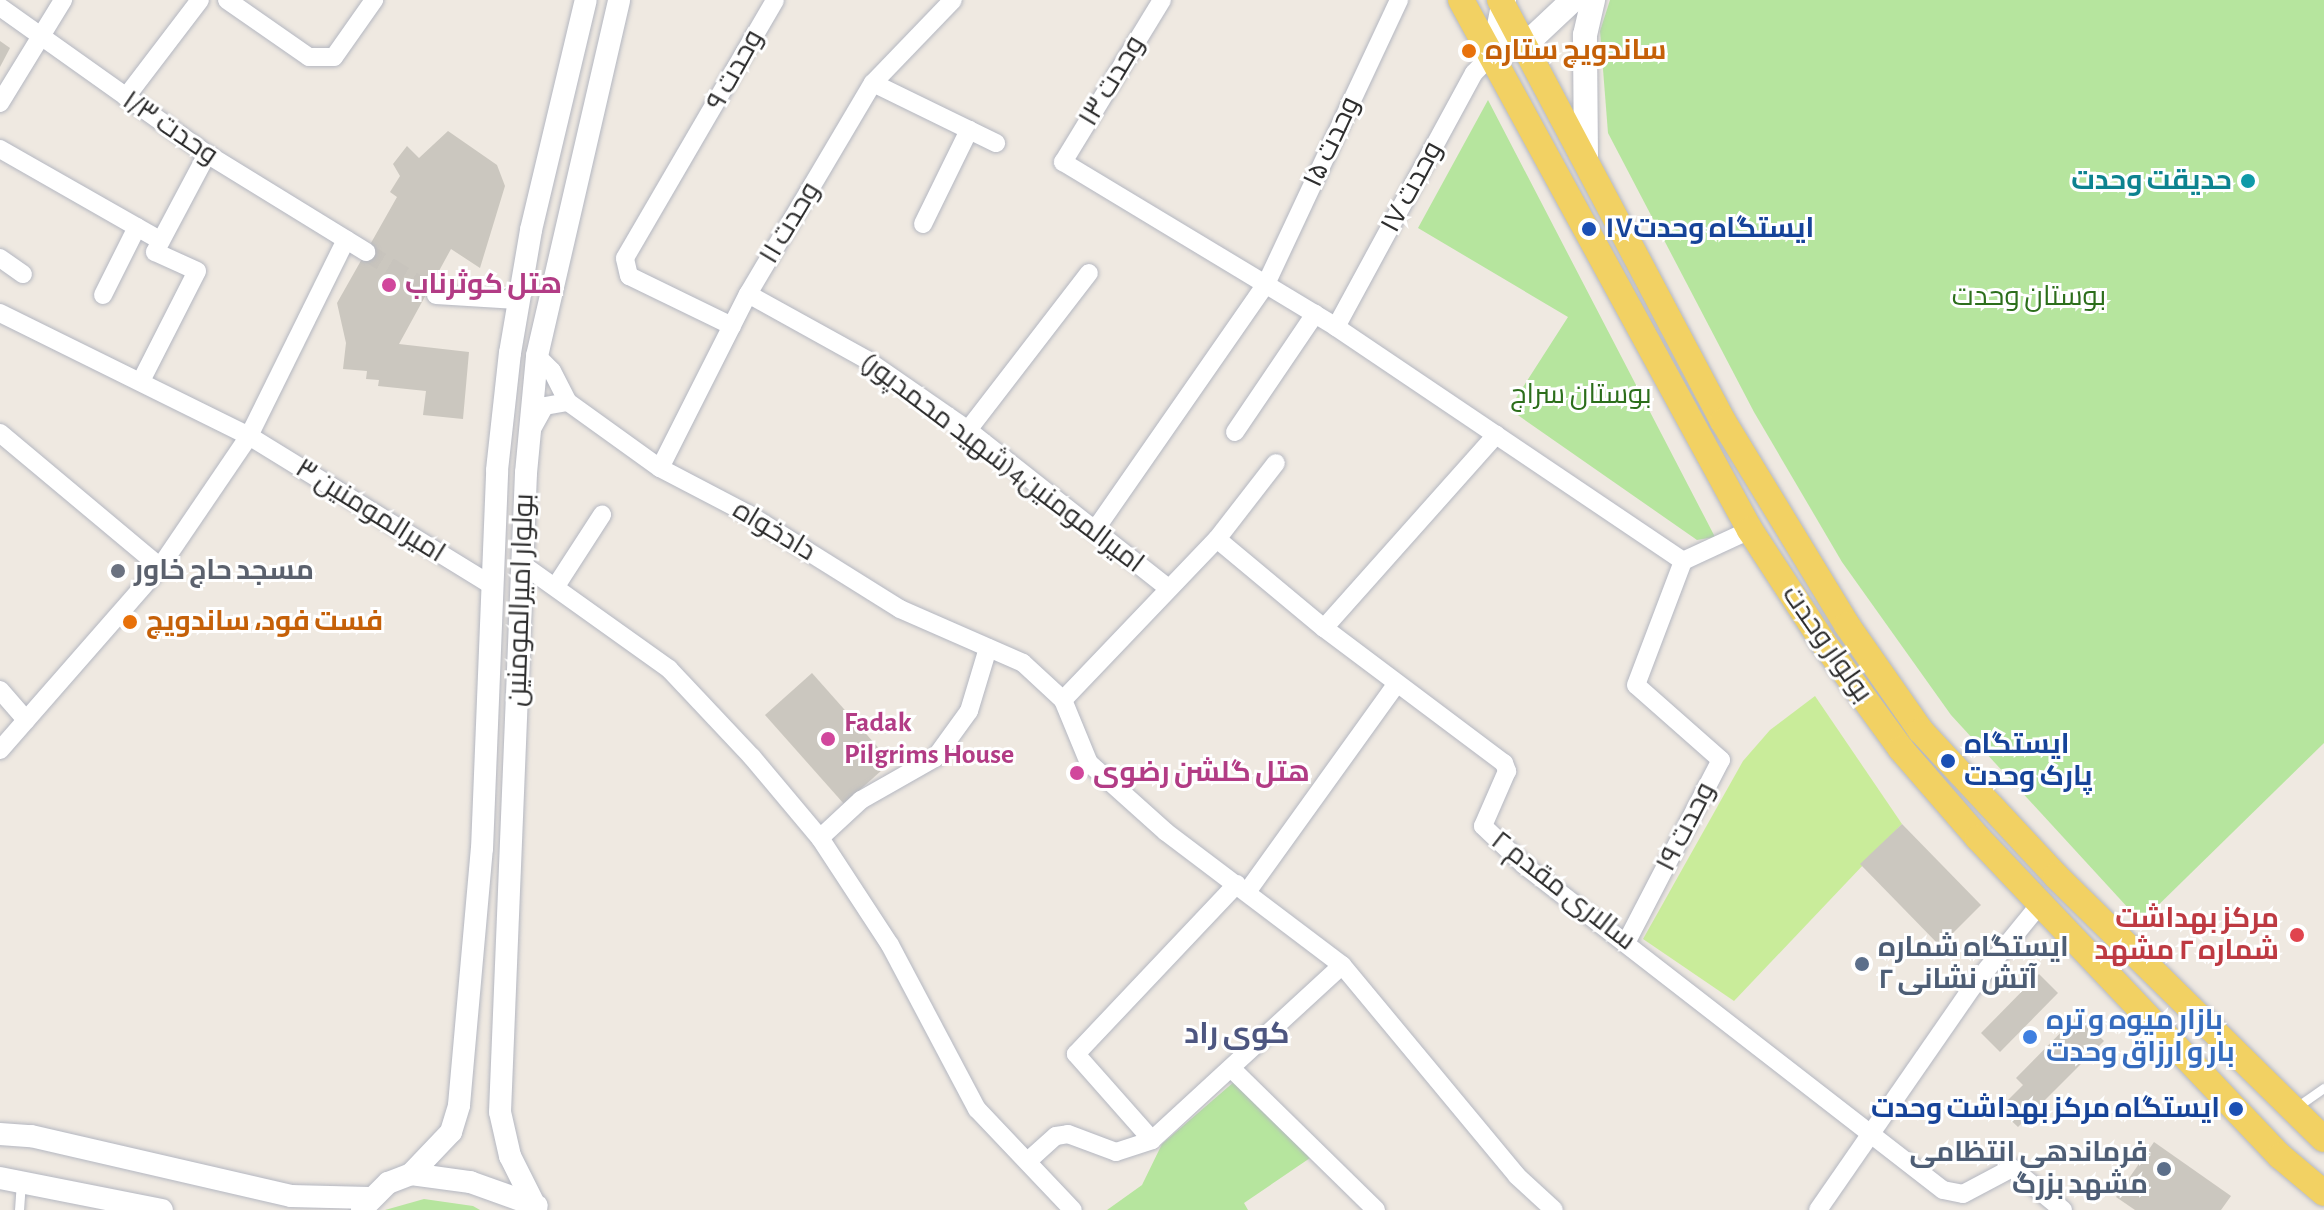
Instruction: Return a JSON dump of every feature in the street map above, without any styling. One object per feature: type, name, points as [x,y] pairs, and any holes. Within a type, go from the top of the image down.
[{"type":"main road","name":"بولوار وحدت","points":[[1461,0],[1494,52],[1750,530],[1901,749],[2040,904],[2280,1156],[2324,1193]]},
{"type":"main road","points":[[1502,1],[1494,52],[1525,45],[1573,0]]},
{"type":"main road","points":[[1586,158],[1585,35],[1593,0]]},
{"type":"main road","name":"بولوار وحدت","points":[[1502,1],[1777,515],[1921,731],[2056,876],[2311,1126]]},
{"type":"main road","points":[[2280,1156],[2321,1210]]},
{"type":"street","points":[[0,103],[37,37],[63,0]]},
{"type":"street","points":[[126,97],[200,0]]},
{"type":"street","points":[[227,0],[309,57],[334,57],[374,0]]},
{"type":"street","name":"بولوار امیرالمومنین","points":[[365,1204],[388,1183],[411,1174],[451,1132],[459,1105],[482,849],[497,470],[517,300],[586,0]]},
{"type":"street","name":"بولوار امیرالمومنین","points":[[537,1206],[510,1156],[500,1112],[530,433],[537,356],[619,0]]},
{"type":"street","name":"وحدت ۹","points":[[732,326],[629,276],[624,268],[625,258],[775,0]]},
{"type":"street","name":"وحدت ۱۱","points":[[660,468],[748,294],[873,83],[953,0]]},
{"type":"street","name":"وحدت ۱۳","points":[[1162,0],[1063,162],[1266,284]]},
{"type":"street","name":"وحدت ۱۵","points":[[1095,530],[1266,284],[1399,0]]},
{"type":"street","name":"وحدت ۱/۳","points":[[0,7],[37,37],[207,154],[366,252]]},
{"type":"street","name":"وحدت ۱۷","points":[[1336,327],[1474,73],[1494,52]]},
{"type":"street","points":[[873,83],[996,143]]},
{"type":"street","points":[[923,224],[969,130]]},
{"type":"street","points":[[0,149],[161,241]]},
{"type":"street","points":[[141,381],[197,271],[155,252],[207,154]]},
{"type":"street","points":[[103,295],[137,227]]},
{"type":"street","points":[[0,750],[160,567],[249,436],[346,240]]},
{"type":"street","points":[[0,258],[23,274]]},
{"type":"street","points":[[968,430],[1089,273]]},
{"type":"street","points":[[1266,284],[1336,327],[1683,561],[1750,530]]},
{"type":"street","name":"امیرالمومنین4(شهید محمدپور)","points":[[748,294],[867,360],[968,430],[1169,589]]},
{"type":"street","points":[[436,295],[517,300]]},
{"type":"street","name":"امیرالمومنین ۳","points":[[0,313],[249,436],[491,585]]},
{"type":"street","points":[[1235,432],[1315,314]]},
{"type":"street","points":[[530,433],[545,406],[568,402],[552,371],[537,356]]},
{"type":"street","name":"دادخواه","points":[[568,402],[660,468],[748,514],[900,609],[1023,663],[1063,700]]},
{"type":"street","points":[[0,433],[160,567]]},
{"type":"street","points":[[1324,628],[1496,435]]},
{"type":"street","points":[[1276,463],[1217,539],[1063,700],[1089,763],[1166,832],[1342,965],[1517,1176],[1554,1210]]},
{"type":"street","points":[[556,586],[602,515]]},
{"type":"street","name":"سالاری مقدم ۲","points":[[1217,539],[1324,628],[1508,766],[1485,829],[1524,865],[1627,941],[1869,1138],[1954,1195],[2012,1168],[2063,1210]]},
{"type":"street","name":"وحدت ۱۹","points":[[1627,941],[1721,760],[1636,685],[1683,561]]},
{"type":"street","points":[[522,564],[669,669],[820,838],[890,945],[977,1109],[1029,1160],[1073,1210]]},
{"type":"street","points":[[820,838],[861,800],[935,758],[969,711],[988,648]]},
{"type":"street","points":[[1152,1140],[1076,1054],[1242,888],[1397,683]]},
{"type":"street","points":[[0,690],[26,720]]},
{"type":"street","points":[[1818,1210],[1974,985],[2040,904]]},
{"type":"street","points":[[1029,1160],[1056,1136],[1068,1134],[1116,1152],[1152,1140],[1342,965]]},
{"type":"street","points":[[1231,1068],[1376,1210]]},
{"type":"street","points":[[0,1134],[31,1136],[291,1196],[365,1204]]},
{"type":"street","points":[[411,1174],[470,1182],[537,1206]]},
{"type":"street","points":[[11,1178],[162,1210]]},
{"type":"lane","points":[[2311,1126],[2324,1088]]},
{"type":"lane","points":[[11,1178],[19,1210]]},
{"type":"green space","name":"بوستان وحدت","points":[[1610,0],[2324,0],[2324,743],[2141,922],[1951,715],[1842,562],[1754,412],[1608,133],[1600,31]]},
{"type":"green space","name":"بوستان سراج","points":[[1488,100],[1715,537],[1697,540],[1509,409],[1568,317],[1418,228]]},
{"type":"green space","points":[[1815,696],[1902,824],[1734,1001],[1643,939],[1743,761],[1770,730]]},
{"type":"green space","points":[[1235,1081],[1313,1156],[1244,1203],[1248,1210],[1107,1210],[1142,1185],[1162,1144]]},
{"type":"green space","points":[[424,1199],[473,1206],[480,1210],[385,1210]]},
{"type":"building","points":[[0,41],[10,48],[0,67]]},
{"type":"building","name":"هتل کوثرناب","points":[[448,131],[497,165],[505,186],[480,268],[451,249],[399,344],[469,352],[463,419],[423,415],[426,391],[378,386],[379,380],[366,379],[367,371],[343,369],[346,343],[337,303],[397,197],[390,192],[400,176],[393,164],[407,146],[419,158]]},
{"type":"building","name":"Fadak Pilgrims House","points":[[812,673],[891,762],[844,804],[765,715]]},
{"type":"building","points":[[1902,824],[1981,905],[1940,946],[1860,864]]},
{"type":"building","points":[[2039,974],[2058,993],[2000,1052],[1981,1033]]},
{"type":"building","points":[[2078,1015],[2104,1041],[2018,1127],[1999,1109],[2023,1085],[2016,1078]]},
{"type":"building","name":"فرماندهی انتظامی مشهد بزرگ","points":[[2154,1142],[2231,1196],[2221,1210],[2135,1210],[2116,1197]]},
{"type":"tunnel","points":[[366,252],[436,295]]},
{"type":"place","name":"ساندویچ ستاره","points":[[1469,51]]},
{"type":"place","name":"حدیقت وحدت","points":[[2248,181]]},
{"type":"place","name":"ایستگاه وحدت۱۷","points":[[1589,229]]},
{"type":"place","name":"هتل کوثرناب","points":[[389,285]]},
{"type":"place","name":"مسجد حاج خاور","points":[[118,571]]},
{"type":"place","name":"فست فود، ساندویچ","points":[[130,622]]},
{"type":"place","name":"Fadak Pilgrims House","points":[[828,739]]},
{"type":"place","name":"ایستگاه پارک وحدت","points":[[1948,761]]},
{"type":"place","name":"هتل گلشن رضوی","points":[[1077,773]]},
{"type":"place","name":"مرکز بهداشت شماره ۲ مشهد","points":[[2297,935]]},
{"type":"place","name":"ایستگاه شماره ۲ آتش نشانی","points":[[1862,964]]},
{"type":"place","name":"بازار میوه و تره بار و ارزاق وحدت","points":[[2030,1037]]},
{"type":"place","name":"ایستگاه مرکز بهداشت وحدت","points":[[2236,1109]]},
{"type":"place","name":"فرماندهی انتظامی مشهد بزرگ","points":[[2164,1169]]},
{"type":"district","name":"کوی راد","points":[[1237,1034]]}]
